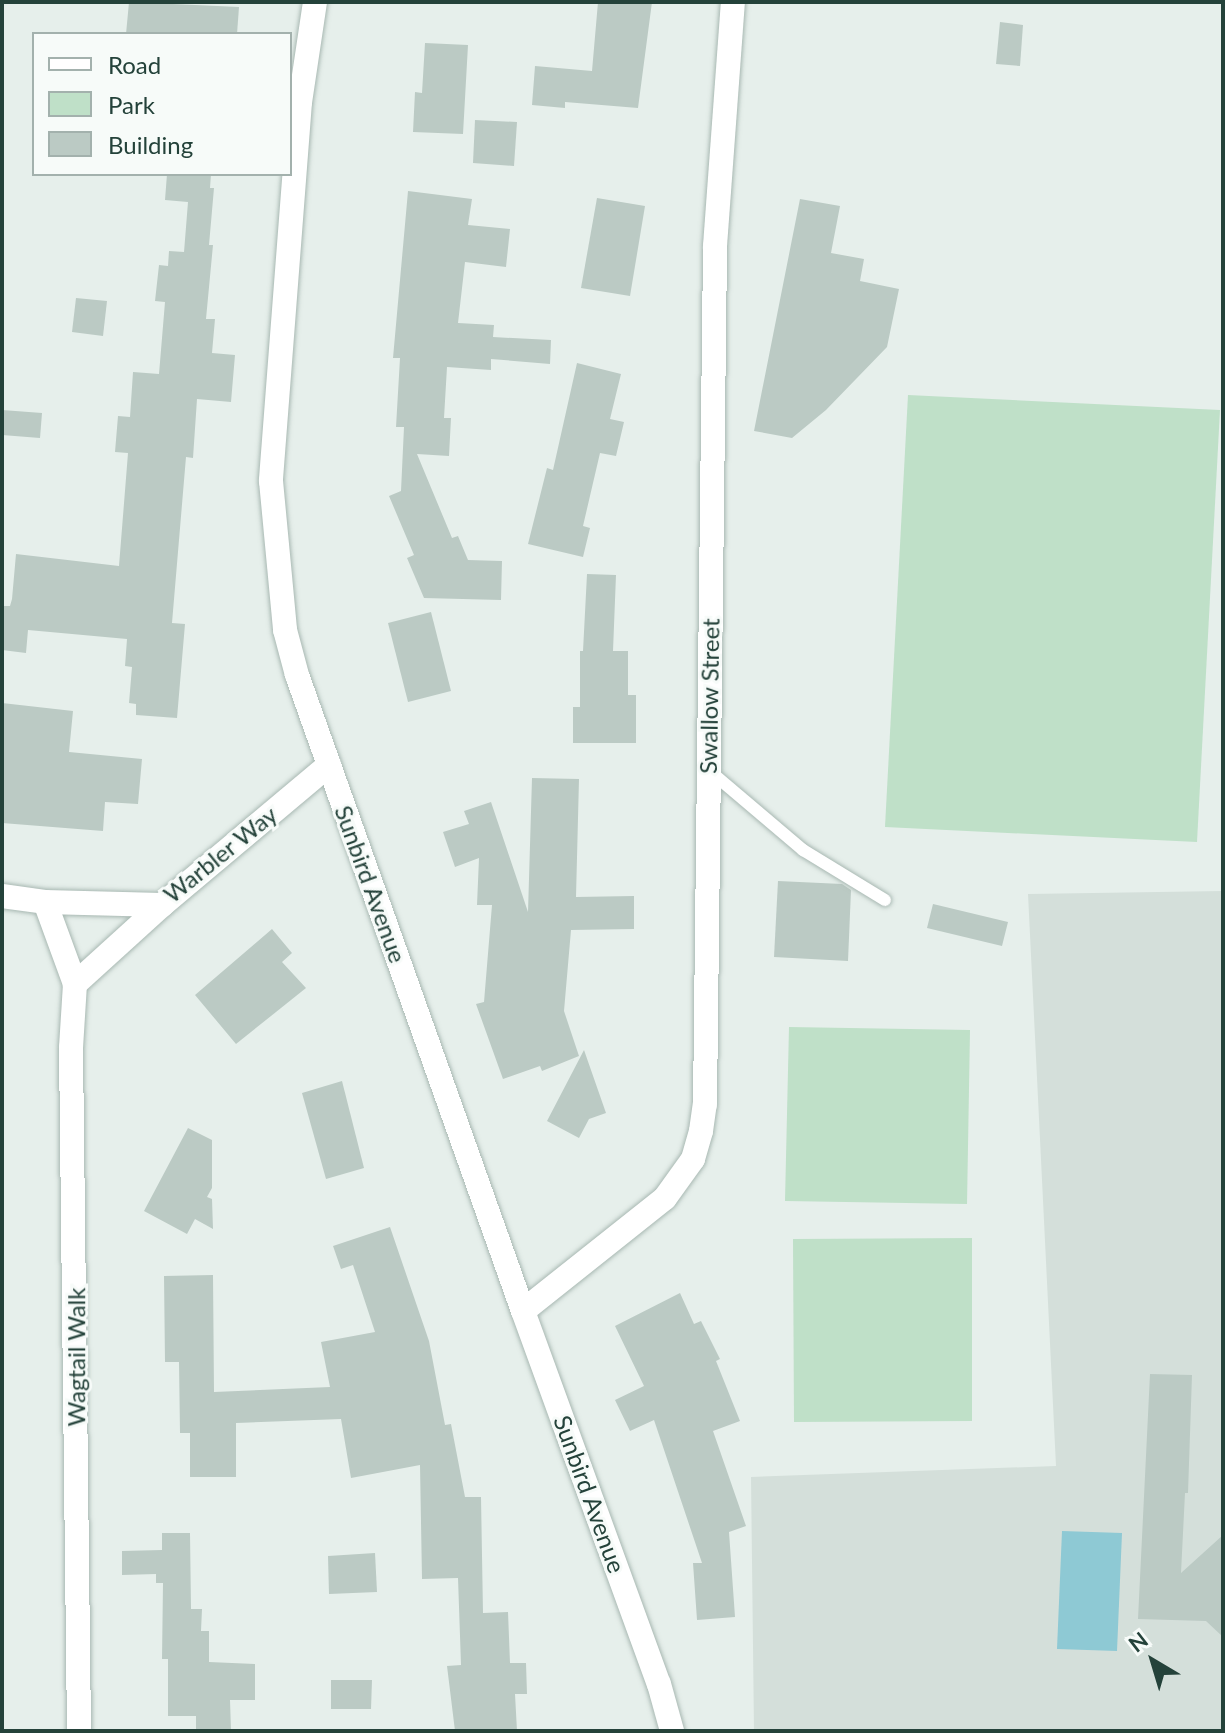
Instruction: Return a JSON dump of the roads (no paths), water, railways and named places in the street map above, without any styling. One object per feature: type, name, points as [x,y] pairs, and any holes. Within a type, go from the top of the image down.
[{"type":"street","name":"Sunbird Avenue","points":[[315,2],[300,102],[271,481],[285,630],[329,765],[659,1684],[672,1731]]},
{"type":"street","name":"Swallow Street","points":[[523,1311],[665,1198],[693,1159],[705,1104],[715,246],[733,2]]},
{"type":"street","name":"Warbler Way","points":[[2,896],[45,902],[162,905],[329,765]]},
{"type":"street","name":"Wagtail Walk","points":[[45,902],[75,984],[71,1048],[79,1731]]},
{"type":"street","points":[[75,984],[162,905]]},
{"type":"lane","points":[[709,770],[803,850],[885,900]]},
{"type":"water","points":[[1062,1531],[1122,1533],[1117,1651],[1057,1649]]}]
